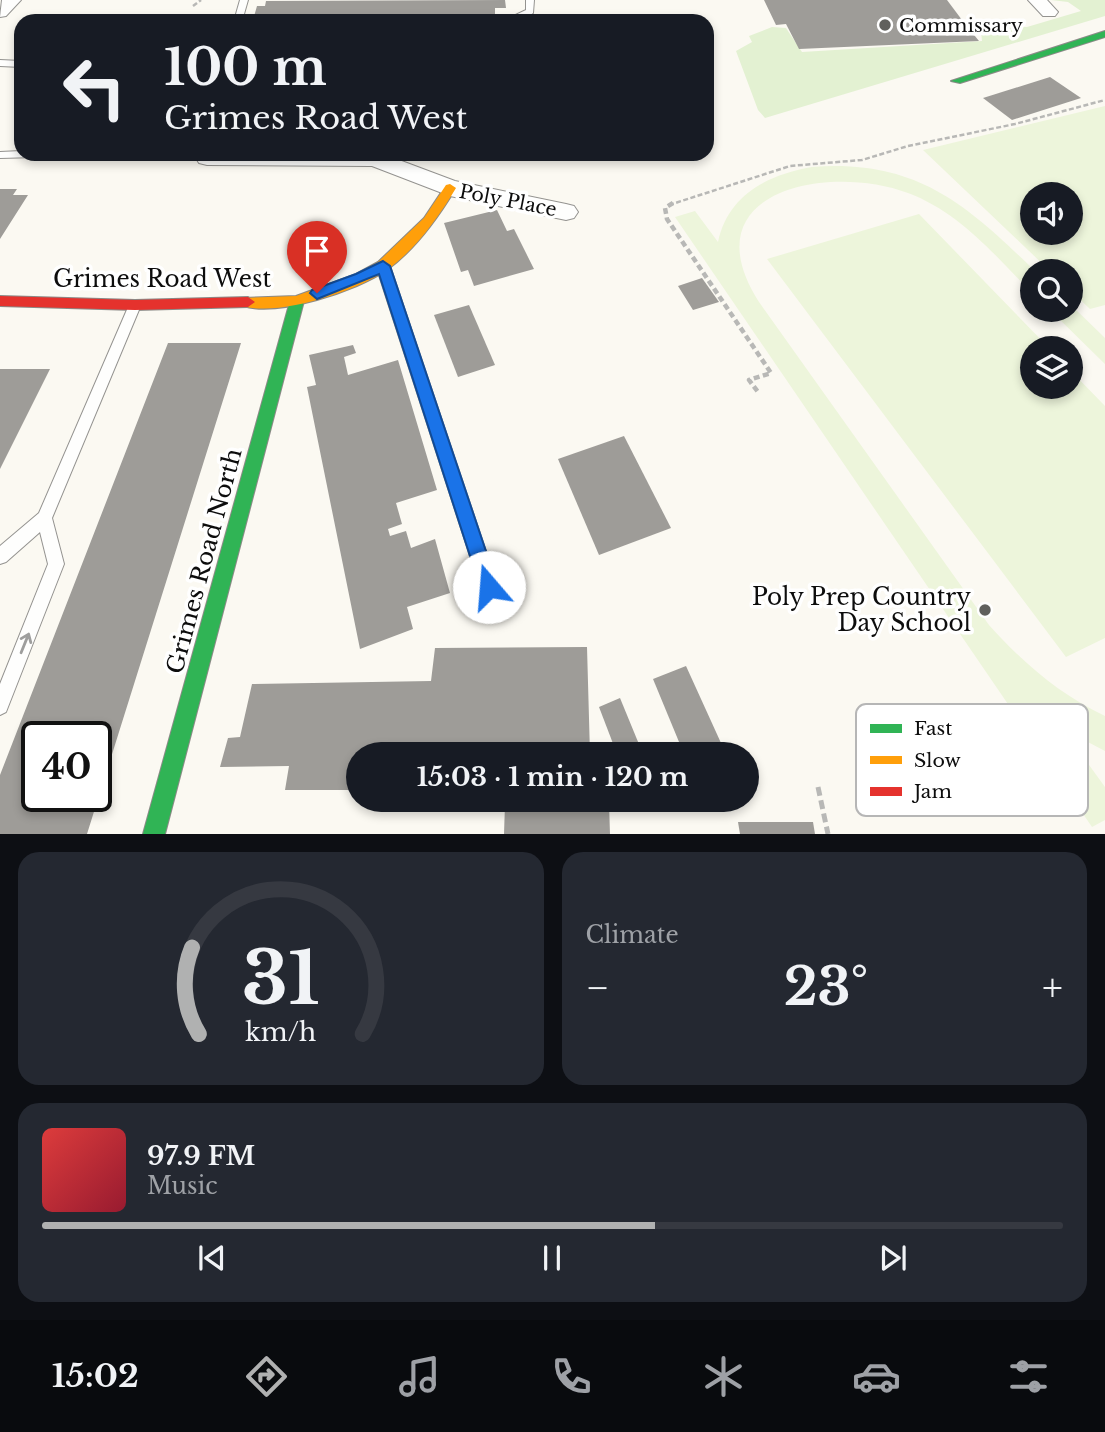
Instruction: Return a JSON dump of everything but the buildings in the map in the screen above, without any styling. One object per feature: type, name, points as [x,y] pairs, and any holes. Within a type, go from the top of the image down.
[{"type":"street","points":[[0,12],[12,0]]},
{"type":"street","points":[[956,81],[1105,34]]},
{"type":"street","name":"Poly Place","points":[[379,161],[450,188],[566,212]]},
{"type":"street","name":"Grimes Road West","points":[[0,301],[135,305],[297,301],[361,278],[383,266],[423,228],[450,188]]},
{"type":"street","points":[[383,266],[489,587]]},
{"type":"street","name":"Grimes Road North","points":[[154,834],[297,301]]},
{"type":"lane","points":[[0,556],[44,518],[135,305]]},
{"type":"lane","points":[[0,706],[57,564],[44,518]]},
{"type":"path","points":[[193,6],[201,0]]},
{"type":"path","points":[[758,392],[750,380],[771,373],[667,219],[665,208],[790,166],[862,160],[908,146],[1015,124],[1105,100]]},
{"type":"path","points":[[818,787],[828,834]]},
{"type":"green space","points":[[1051,0],[1105,0],[1105,16],[765,118],[758,110],[736,51],[752,42],[749,36],[772,27],[786,28],[802,52],[982,41],[981,31],[1001,27],[1027,27],[1081,11],[1068,2]]},
{"type":"green space","points":[[1105,106],[1105,305],[1090,309],[1083,302],[1083,259],[1037,259],[1023,245],[1083,245],[1083,182],[1020,182],[1020,242],[923,150]]},
{"type":"green space","points":[[849,166],[881,170],[910,179],[937,191],[962,207],[1022,259],[1020,259],[1020,281],[975,236],[944,211],[908,193],[875,185],[841,182],[807,185],[776,195],[754,211],[741,234],[742,264],[759,302],[989,625],[1042,677],[1082,704],[1008,704],[675,217],[695,211],[718,242],[723,226],[740,200],[752,190],[780,175],[812,167]]},
{"type":"green space","points":[[919,214],[1020,318],[1020,322],[1024,322],[1037,336],[1020,336],[1020,399],[1083,399],[1083,383],[1105,406],[1105,638],[1066,657],[767,259]]},
{"type":"green space","points":[[1083,317],[1105,338],[1105,364],[1083,342],[1083,336],[1076,336],[1062,322],[1083,322]]},
{"type":"green space","points":[[1088,708],[1105,716],[1105,751],[1088,742]]},
{"type":"green space","points":[[1088,764],[1105,787],[1105,820],[1092,827],[1084,816],[1088,816]]},
{"type":"traffic: fast","points":[[956,81],[1105,34]]},
{"type":"traffic: fast","points":[[383,266],[489,587]]},
{"type":"traffic: fast","points":[[154,834],[297,301]]},
{"type":"traffic: slow","points":[[248,302],[297,301],[361,278],[383,266],[429,221],[450,188]]},
{"type":"traffic: jam","points":[[0,301],[135,305],[248,302]]},
{"type":"place","name":"Commissary","points":[[885,25]]},
{"type":"place","name":"Poly Prep Country Day School","points":[[985,610]]},
{"type":"route","points":[[317,293],[361,278],[383,266],[489,587]]}]
